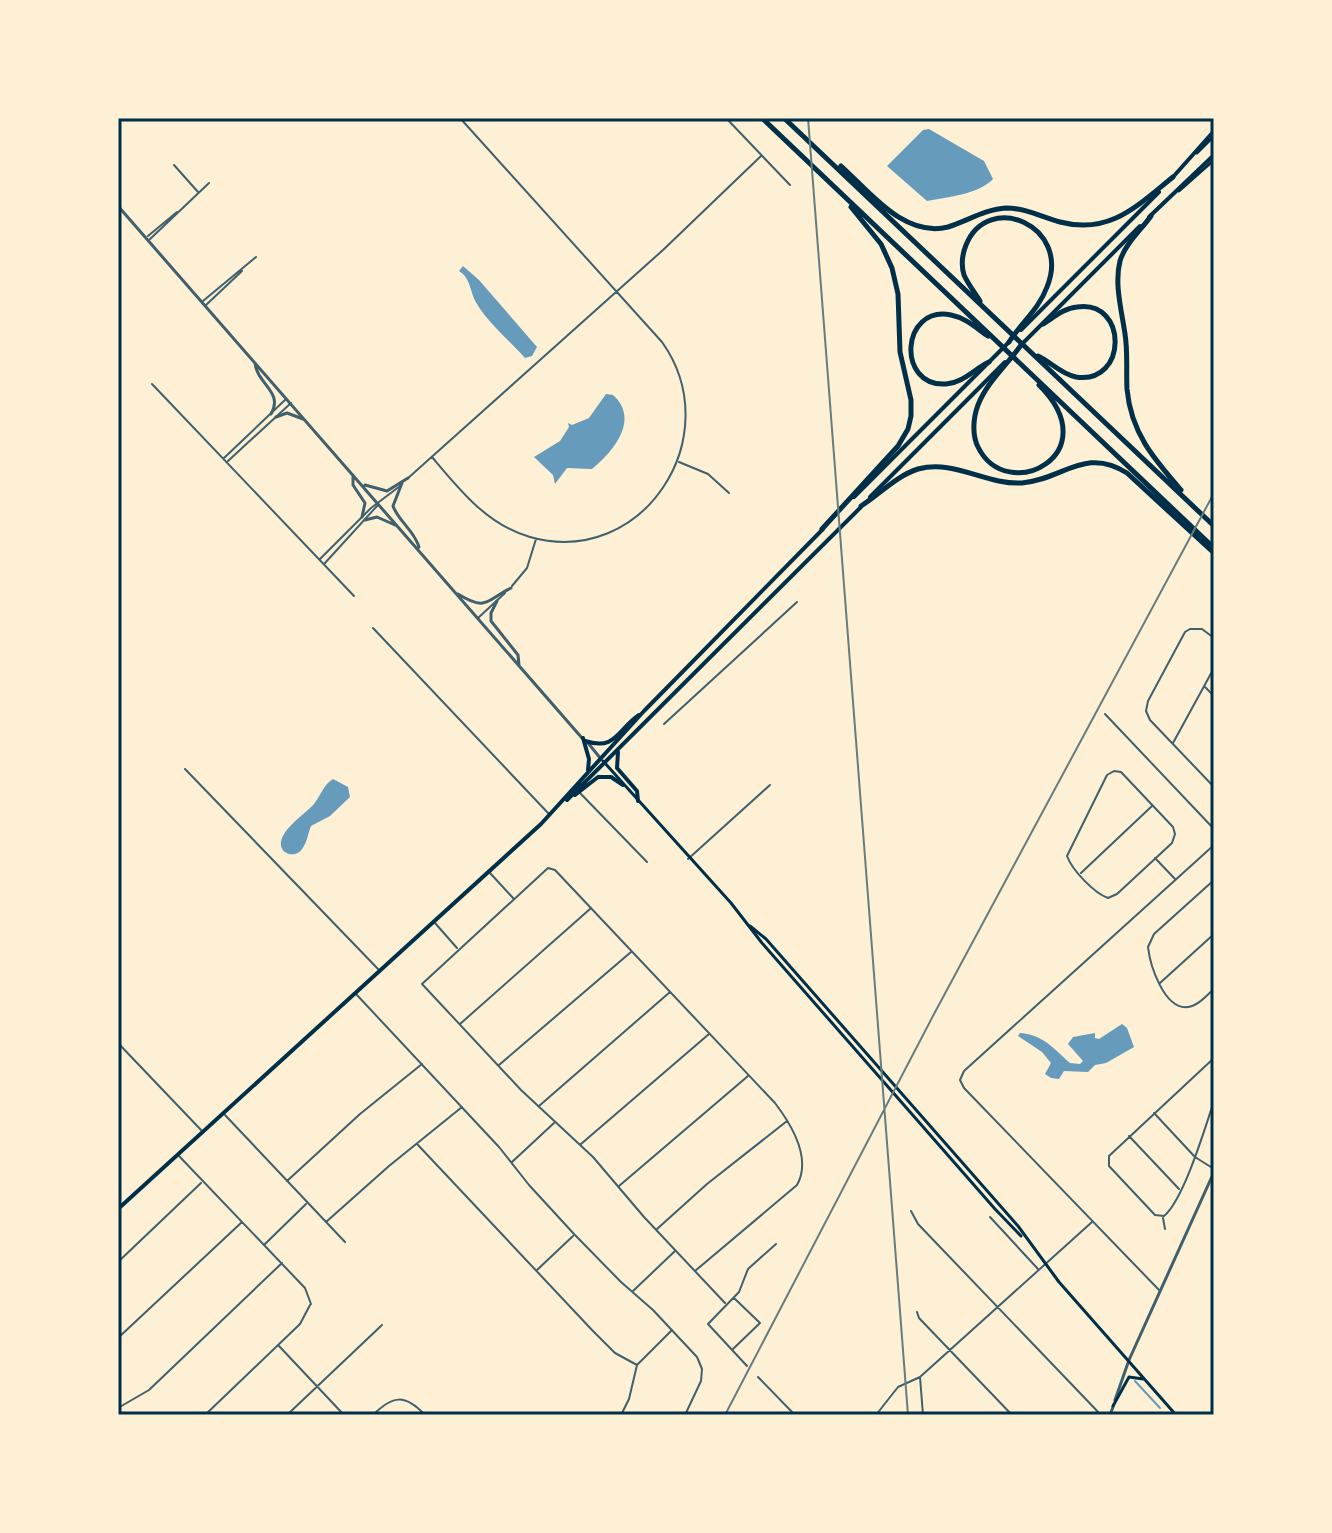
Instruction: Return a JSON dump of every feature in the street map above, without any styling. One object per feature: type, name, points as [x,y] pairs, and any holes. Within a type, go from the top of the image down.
[{"type":"highway","points":[[762,118],[1214,550]]},
{"type":"highway","points":[[784,118],[1214,526]]},
{"type":"highway","points":[[828,158],[896,216],[911,225],[931,229],[996,209],[1010,208],[1077,225],[1104,223],[1123,216],[1173,177]]},
{"type":"highway","points":[[822,530],[902,441],[910,423],[911,400],[901,360],[898,294],[892,268],[873,232],[830,183]]},
{"type":"highway","points":[[1151,216],[1126,248],[1119,269],[1129,400],[1133,421],[1146,448],[1197,509]]},
{"type":"highway","points":[[985,309],[963,271],[963,253],[968,240],[976,230],[990,222],[1006,218],[1027,222],[1048,245],[1052,270],[1043,296],[1009,342]]},
{"type":"highway","points":[[1033,354],[1062,372],[1083,377],[1104,369],[1115,351],[1117,340],[1113,326],[1094,309],[1072,308],[1043,324]]},
{"type":"highway","points":[[989,362],[956,382],[935,383],[915,369],[909,346],[918,326],[927,319],[943,314],[963,319],[991,336]]},
{"type":"highway","points":[[1021,345],[987,387],[978,404],[974,425],[975,438],[983,455],[1008,472],[1028,472],[1042,467],[1053,457],[1063,439],[1061,413],[1032,374]]},
{"type":"highway","points":[[861,506],[900,478],[923,468],[951,468],[1022,483],[1081,463],[1096,462],[1112,465],[1127,473],[1214,550]]},
{"type":"main road","points":[[859,490],[1214,134]]},
{"type":"main road","points":[[118,1209],[489,872],[550,815],[588,772],[618,750],[1021,345],[1214,157]]},
{"type":"main road","points":[[584,739],[602,745],[608,743],[644,711],[822,530]]},
{"type":"main road","points":[[573,796],[644,711]]},
{"type":"main road","points":[[584,739],[589,759],[588,772]]},
{"type":"main road","points":[[618,750],[617,768],[637,791],[638,801]]},
{"type":"main road","points":[[603,761],[1176,1415]]},
{"type":"main road","points":[[560,804],[580,793],[598,777],[611,777],[623,785]]},
{"type":"main road","points":[[750,926],[766,939],[918,1112],[1018,1226],[1024,1238]]},
{"type":"main road","points":[[1113,1406],[1129,1377],[1146,1380]]},
{"type":"street","points":[[432,457],[481,511],[505,527],[536,538],[581,539],[626,523],[657,496],[678,461],[686,416],[681,379],[662,342],[460,118]]},
{"type":"street","points":[[726,118],[790,185]]},
{"type":"street","points":[[320,559],[617,291],[761,156]]},
{"type":"street","points":[[174,165],[199,193]]},
{"type":"street","points":[[147,240],[209,183]]},
{"type":"street","points":[[118,206],[603,761]]},
{"type":"street","points":[[204,304],[241,274],[256,257]]},
{"type":"street","points":[[255,363],[256,374],[274,395],[276,403],[271,414]]},
{"type":"street","points":[[152,384],[354,596]]},
{"type":"street","points":[[223,458],[287,399]]},
{"type":"street","points":[[227,462],[291,403]]},
{"type":"street","points":[[276,417],[287,413],[306,420]]},
{"type":"street","points":[[678,461],[708,474],[729,493]]},
{"type":"street","points":[[324,564],[363,518],[365,503],[353,485],[353,475]]},
{"type":"street","points":[[361,483],[387,491],[408,478]]},
{"type":"street","points":[[402,483],[393,506],[416,537],[420,550]]},
{"type":"street","points":[[363,518],[377,517],[399,526]]},
{"type":"street","points":[[478,618],[511,588],[527,568],[536,538]]},
{"type":"street","points":[[454,592],[481,605],[511,588]]},
{"type":"street","points":[[497,601],[490,620],[518,655],[519,665]]},
{"type":"street","points":[[664,724],[797,602]]},
{"type":"street","points":[[373,628],[550,815]]},
{"type":"street","points":[[1214,638],[1205,630],[1195,628],[1181,636],[1148,701],[1146,711],[1150,720],[1214,787]]},
{"type":"street","points":[[1173,744],[1214,668]]},
{"type":"street","points":[[1204,686],[1214,696]]},
{"type":"street","points":[[1105,714],[1214,829]]},
{"type":"street","points":[[185,769],[380,971]]},
{"type":"street","points":[[1114,769],[1121,772],[1152,806],[1173,827],[1176,834],[1172,843],[1112,897],[1102,896],[1069,863],[1067,852],[1107,775],[1114,769]]},
{"type":"street","points":[[688,859],[770,785]]},
{"type":"street","points":[[580,793],[647,862]]},
{"type":"street","points":[[1081,874],[1152,806]]},
{"type":"street","points":[[1160,1291],[964,1088],[960,1080],[964,1071],[1214,845]]},
{"type":"street","points":[[1155,858],[1176,880]]},
{"type":"street","points":[[695,1271],[794,1188],[801,1177],[802,1160],[787,1121],[775,1103],[550,867],[422,983],[498,1066],[580,1145],[656,1230],[725,1303]]},
{"type":"street","points":[[489,872],[513,899]]},
{"type":"street","points":[[1214,880],[1154,934],[1149,944],[1149,955],[1159,983],[1174,1003],[1189,1007],[1199,1003],[1214,989]]},
{"type":"street","points":[[459,1024],[591,908]]},
{"type":"street","points":[[434,922],[458,949]]},
{"type":"street","points":[[1159,983],[1214,934]]},
{"type":"street","points":[[498,1066],[631,951]]},
{"type":"street","points":[[538,1106],[670,992]]},
{"type":"street","points":[[356,993],[574,1234],[697,1357],[702,1369],[700,1386],[685,1415]]},
{"type":"street","points":[[580,1145],[709,1034]]},
{"type":"street","points":[[118,1043],[203,1132]]},
{"type":"street","points":[[1214,1058],[1110,1154],[1108,1163],[1155,1215],[1168,1214],[1195,1157],[1214,1101]]},
{"type":"street","points":[[287,1181],[360,1114],[422,1064]]},
{"type":"street","points":[[618,1187],[749,1076]]},
{"type":"street","points":[[326,1222],[462,1107]]},
{"type":"street","points":[[1110,1415],[1129,1360],[1214,1171],[1195,1157],[1154,1113]]},
{"type":"street","points":[[223,1114],[345,1242]]},
{"type":"street","points":[[656,1230],[699,1191],[787,1121]]},
{"type":"street","points":[[512,1163],[555,1122]]},
{"type":"street","points":[[1129,1136],[1180,1190]]},
{"type":"street","points":[[418,1145],[615,1353],[637,1365]]},
{"type":"street","points":[[178,1155],[305,1288],[312,1304],[304,1320],[205,1415]]},
{"type":"street","points":[[118,1262],[203,1181]]},
{"type":"street","points":[[264,1244],[308,1203]]},
{"type":"street","points":[[911,1211],[914,1220],[1101,1415]]},
{"type":"street","points":[[1163,1216],[1165,1229]]},
{"type":"street","points":[[990,1217],[1038,1269]]},
{"type":"street","points":[[118,1338],[242,1222]]},
{"type":"street","points":[[876,1415],[898,1387],[920,1377],[1093,1222]]},
{"type":"street","points":[[536,1271],[574,1234]]},
{"type":"street","points":[[747,1366],[708,1324],[742,1288],[748,1269],[776,1244]]},
{"type":"street","points":[[632,1292],[676,1251]]},
{"type":"street","points":[[118,1408],[149,1390],[282,1263]]},
{"type":"street","points":[[732,1350],[760,1323],[733,1297]]},
{"type":"street","points":[[917,1312],[1012,1415]]},
{"type":"street","points":[[287,1415],[382,1325]]},
{"type":"street","points":[[621,1415],[629,1399],[637,1365],[672,1330]]},
{"type":"street","points":[[278,1345],[344,1415]]},
{"type":"street","points":[[758,1377],[795,1415]]},
{"type":"street","points":[[920,1377],[923,1415]]},
{"type":"street","points":[[373,1415],[399,1397],[410,1401],[425,1415]]},
{"type":"water","points":[[929,129],[984,161],[993,179],[972,191],[927,201],[887,166],[923,130]]},
{"type":"water","points":[[463,266],[537,347],[532,356],[525,358],[482,311],[466,278],[459,271]]},
{"type":"water","points":[[606,394],[613,395],[621,404],[624,424],[621,434],[592,469],[567,468],[555,484],[553,475],[534,457],[560,441],[569,427],[568,423],[572,425],[589,418]]},
{"type":"water","points":[[333,779],[348,787],[350,797],[330,816],[311,826],[299,852],[285,852],[281,842],[286,832]]},
{"type":"water","points":[[1122,1024],[1127,1028],[1134,1047],[1106,1063],[1095,1065],[1088,1072],[1064,1071],[1059,1079],[1045,1074],[1051,1063],[1042,1052],[1018,1036],[1020,1033],[1036,1037],[1070,1063],[1080,1064],[1083,1061],[1068,1044],[1073,1037],[1095,1033],[1095,1038],[1099,1039]]},
{"type":"waterway","points":[[1135,1381],[1160,1408]]},
{"type":"railway","points":[[808,118],[908,1415]]},
{"type":"railway","points":[[725,1415],[934,1014],[1214,493]]}]
